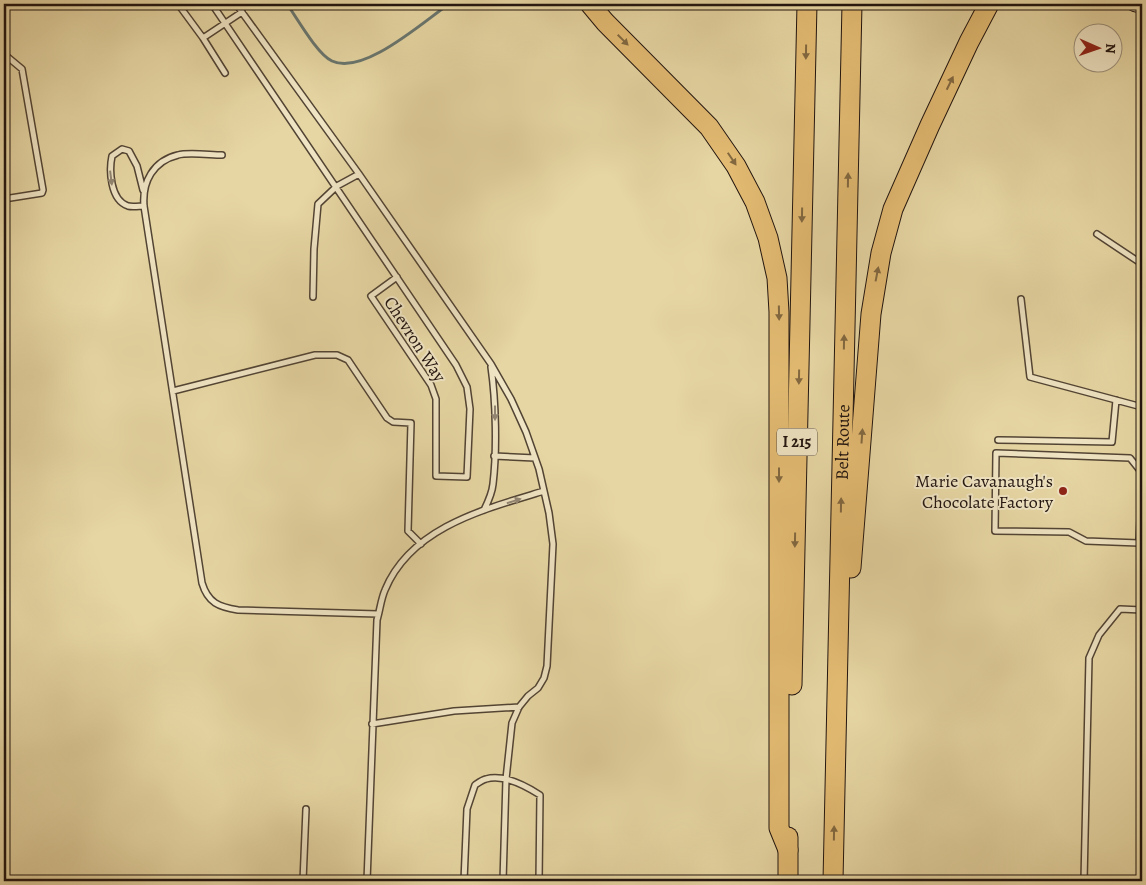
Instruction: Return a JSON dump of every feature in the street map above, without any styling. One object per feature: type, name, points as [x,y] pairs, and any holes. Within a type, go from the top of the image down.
[{"type":"highway","points":[[590,4],[605,22],[709,127],[736,166],[755,202],[768,238],[777,278],[779,312],[779,828],[788,850]]},
{"type":"highway","name":"I 215","points":[[788,881],[807,4]]},
{"type":"highway","name":"Belt Route","points":[[833,881],[852,4]]},
{"type":"highway","points":[[969,42],[977,4]]},
{"type":"highway","points":[[836,711],[844,658],[871,314],[876,276],[893,209],[930,125],[989,4]]},
{"type":"main road","points":[[1134,4],[1142,6]]},
{"type":"lane","points":[[178,4],[203,38],[225,73]]},
{"type":"lane","name":"Chevron Way","points":[[212,4],[456,364],[467,387],[470,408],[467,477],[436,476],[436,399],[431,385],[371,296],[397,277]]},
{"type":"lane","points":[[236,4],[359,174],[491,364],[511,399],[535,458],[549,513],[553,544],[547,666],[544,678],[538,688],[519,706],[512,722],[506,779],[503,881]]},
{"type":"lane","points":[[203,38],[242,12]]},
{"type":"lane","points":[[4,54],[22,70],[43,190],[42,193],[4,199]]},
{"type":"lane","points":[[144,206],[128,206],[120,200],[112,186],[110,167],[112,156],[122,149],[129,151],[137,166],[143,190],[202,583],[206,594],[215,603],[226,608],[238,610],[378,614]]},
{"type":"lane","points":[[143,190],[153,170],[178,154],[222,155]]},
{"type":"lane","points":[[313,297],[314,249],[318,204],[337,186],[359,174]]},
{"type":"lane","points":[[1097,234],[1142,264]]},
{"type":"lane","points":[[1021,299],[1030,377],[1142,408]]},
{"type":"lane","points":[[173,391],[315,355],[338,355],[348,360],[387,418],[393,422],[410,422],[408,531],[421,544]]},
{"type":"lane","points":[[484,510],[490,499],[493,485],[495,406],[491,364]]},
{"type":"lane","points":[[998,440],[1112,442],[1116,400]]},
{"type":"lane","points":[[996,453],[1130,458],[1142,474],[1139,543],[1086,540],[1069,532],[995,531],[996,453]]},
{"type":"lane","points":[[494,456],[535,458]]},
{"type":"lane","points":[[367,881],[376,629],[385,590],[410,552],[446,526],[484,510],[544,491]]},
{"type":"lane","points":[[1084,881],[1089,658],[1099,635],[1120,609],[1142,610]]},
{"type":"lane","points":[[372,724],[454,710],[519,706]]},
{"type":"lane","points":[[464,881],[467,809],[475,785],[487,778],[506,779],[524,785],[540,795],[538,881]]},
{"type":"lane","points":[[303,881],[306,809]]},
{"type":"waterway","points":[[287,4],[320,51],[332,61],[345,64],[360,61],[392,45],[449,4]]},
{"type":"place","name":"Marie Cavanaugh's Chocolate Factory","points":[[1063,491]]}]
